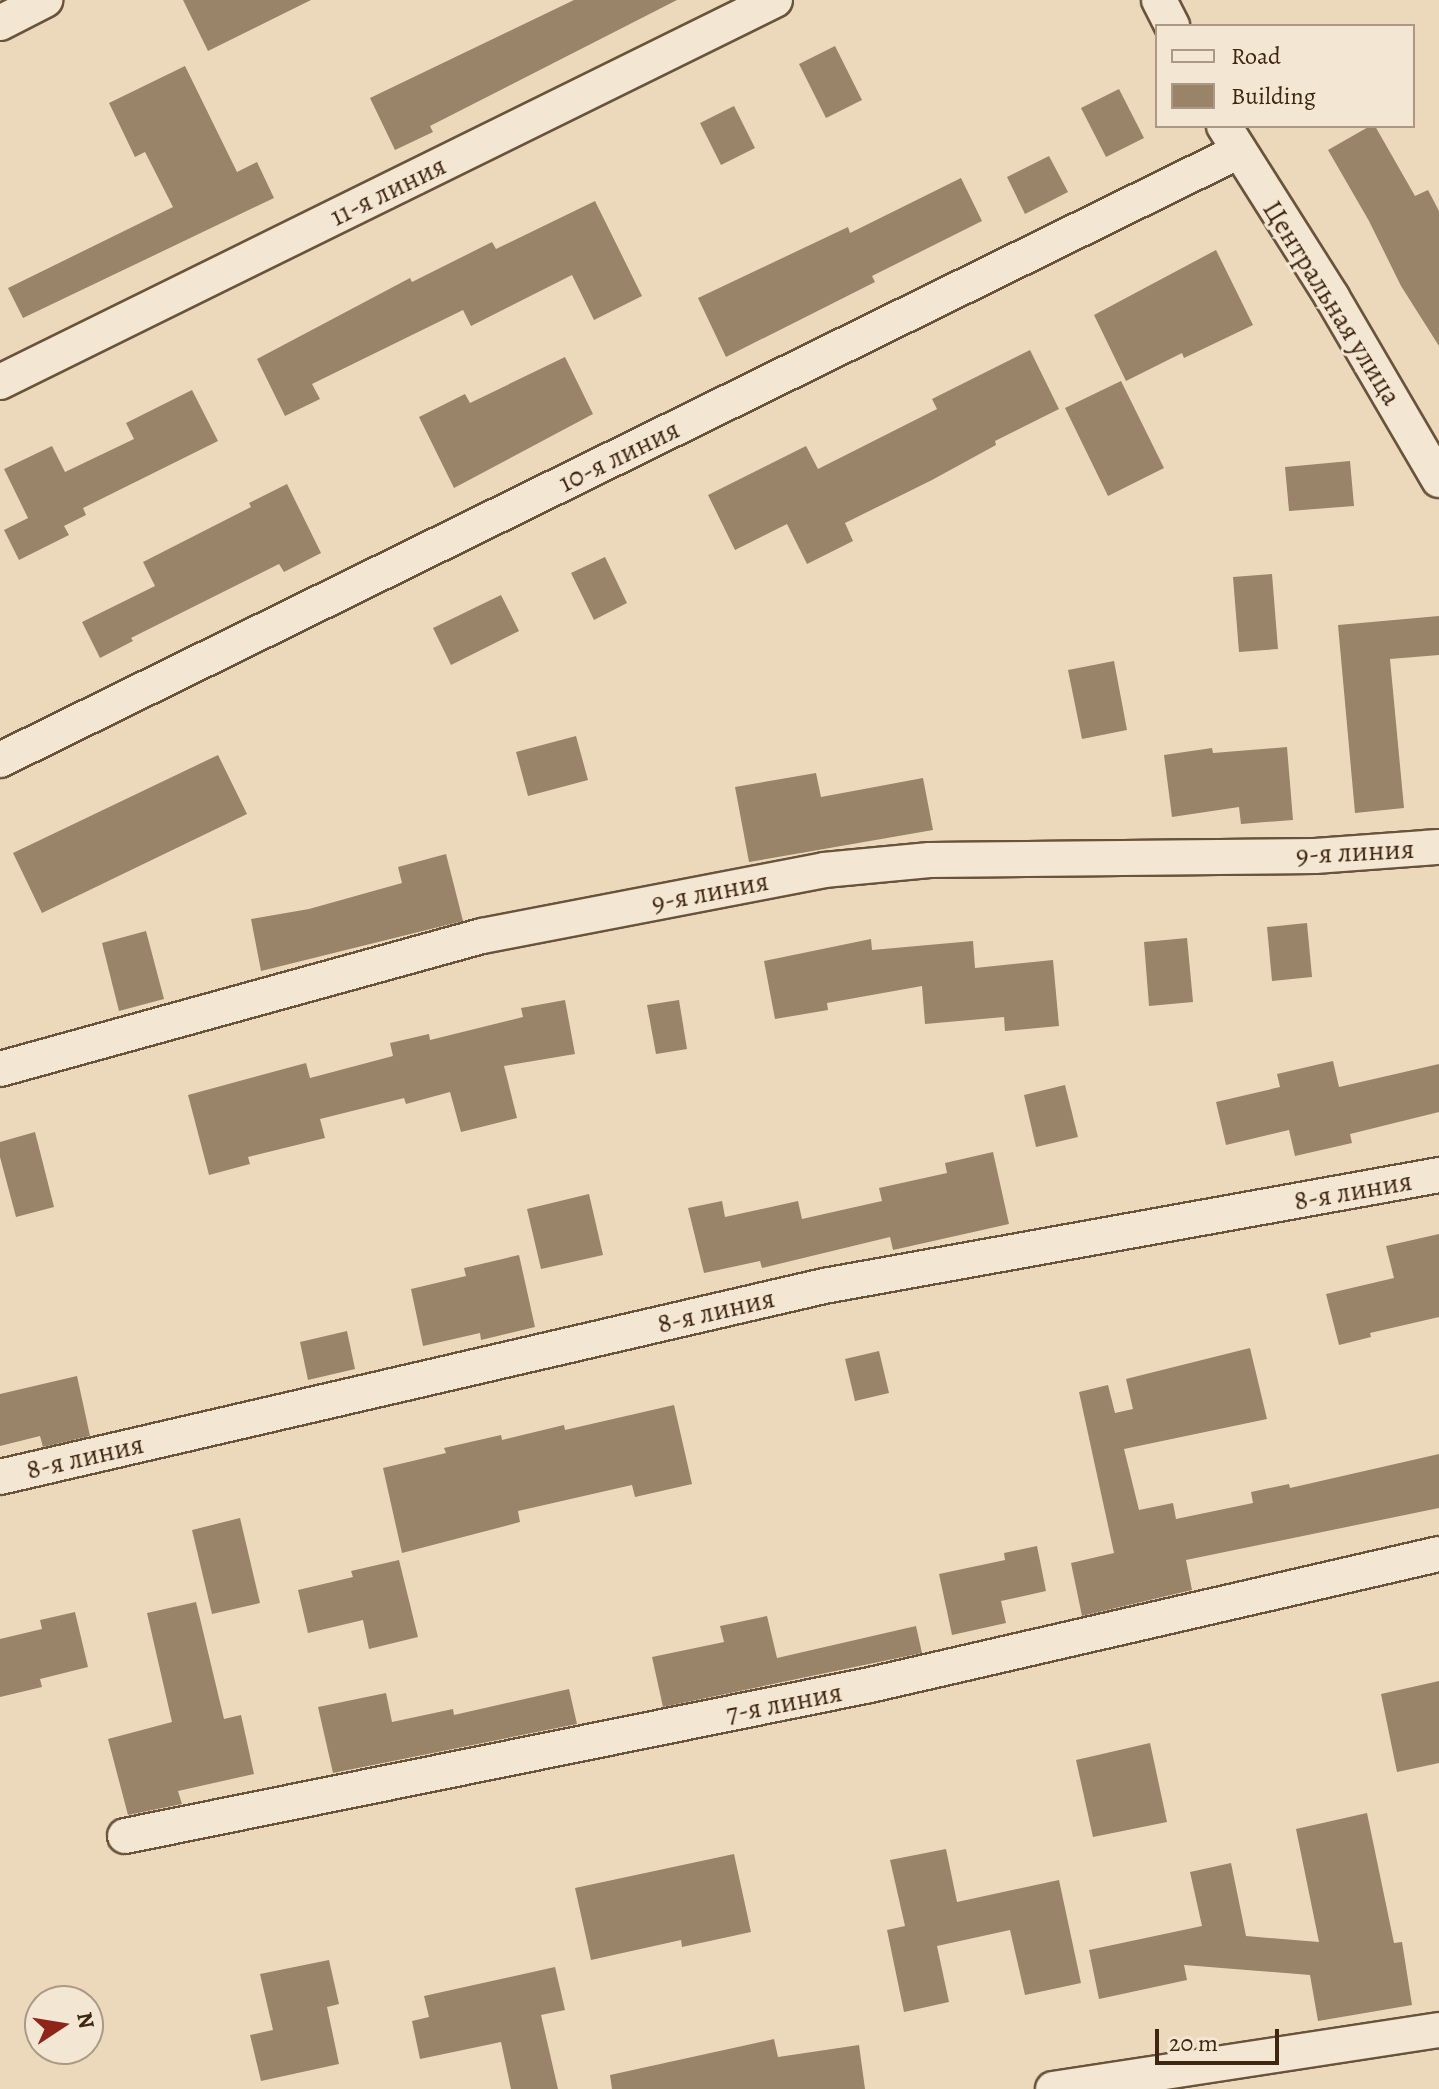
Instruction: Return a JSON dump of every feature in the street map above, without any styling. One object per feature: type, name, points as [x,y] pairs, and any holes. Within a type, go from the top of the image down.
[{"type":"street","points":[[0,23],[45,0]]},
{"type":"street","name":"11-я линия","points":[[0,382],[775,0]]},
{"type":"street","points":[[1159,0],[1171,24]]},
{"type":"street","name":"Центральная улица","points":[[1231,139],[1332,297],[1439,480]]},
{"type":"street","name":"10-я линия","points":[[0,760],[1231,139]]},
{"type":"street","name":"9-я линия","points":[[0,1069],[482,936],[824,870],[930,860],[1315,856],[1439,847]]},
{"type":"street","name":"8-я линия","points":[[0,1477],[824,1286],[1439,1175]]},
{"type":"street","name":"7-я линия","points":[[125,1836],[870,1685],[1439,1554]]},
{"type":"street","points":[[1053,2089],[1439,2030]]},
{"type":"building","points":[[183,0],[311,0],[208,51]]},
{"type":"building","points":[[574,0],[677,0],[430,126],[433,132],[395,150],[370,98]]},
{"type":"building","points":[[835,46],[862,100],[826,118],[799,64]]},
{"type":"building","points":[[185,66],[237,172],[257,162],[274,198],[23,318],[8,288],[173,207],[145,152],[135,157],[109,103]]},
{"type":"building","points":[[1119,89],[1144,138],[1106,157],[1081,108]]},
{"type":"building","points":[[734,106],[755,148],[721,165],[700,123]]},
{"type":"building","points":[[1366,128],[1376,128],[1415,196],[1428,190],[1439,211],[1439,346],[1401,286],[1369,221],[1328,150]]},
{"type":"building","points":[[1049,156],[1068,192],[1025,214],[1007,177]]},
{"type":"building","points":[[961,178],[982,221],[872,276],[875,282],[726,357],[698,298],[848,227],[850,233]]},
{"type":"building","points":[[595,201],[642,296],[594,320],[572,275],[471,326],[463,310],[312,384],[320,399],[285,416],[257,359],[410,278],[412,282],[492,242],[496,249]]},
{"type":"building","points":[[1216,250],[1253,325],[1184,358],[1182,353],[1126,381],[1094,315]]},
{"type":"building","points":[[1030,350],[1059,409],[995,441],[996,445],[932,480],[845,523],[853,541],[807,564],[787,524],[735,550],[708,495],[806,446],[818,469],[937,409],[932,399]]},
{"type":"building","points":[[565,357],[593,414],[454,488],[419,417],[465,394],[470,403]]},
{"type":"building","points":[[1121,381],[1164,468],[1108,496],[1065,408]]},
{"type":"building","points":[[192,390],[218,441],[83,508],[86,515],[64,526],[69,535],[19,560],[4,530],[28,518],[4,469],[52,446],[65,472],[134,439],[126,423]]},
{"type":"building","points":[[1350,461],[1354,506],[1289,511],[1285,467]]},
{"type":"building","points":[[287,484],[321,553],[284,572],[279,564],[131,638],[133,641],[100,658],[82,622],[155,586],[143,562],[251,507],[249,503]]},
{"type":"building","points":[[605,557],[627,603],[594,620],[571,573]]},
{"type":"building","points":[[1272,574],[1278,649],[1239,652],[1233,577]]},
{"type":"building","points":[[501,595],[519,631],[451,665],[433,628]]},
{"type":"building","points":[[1439,616],[1439,655],[1390,659],[1404,808],[1355,813],[1338,625]]},
{"type":"building","points":[[1114,661],[1127,730],[1082,739],[1068,670]]},
{"type":"building","points":[[576,736],[588,780],[528,796],[516,752]]},
{"type":"building","points":[[1287,747],[1293,820],[1241,824],[1239,807],[1172,817],[1164,755],[1212,748],[1213,753]]},
{"type":"building","points":[[218,755],[247,814],[42,913],[13,853]]},
{"type":"building","points":[[816,773],[821,797],[923,778],[933,830],[749,862],[735,787]]},
{"type":"building","points":[[446,854],[463,921],[261,971],[251,919],[309,909],[402,883],[398,867]]},
{"type":"building","points":[[1307,923],[1312,977],[1272,981],[1267,927]]},
{"type":"building","points":[[146,931],[164,999],[119,1011],[102,943]]},
{"type":"building","points":[[1187,938],[1193,1002],[1149,1006],[1144,942]]},
{"type":"building","points":[[871,939],[872,950],[973,941],[975,968],[1053,960],[1059,1026],[1005,1031],[1004,1017],[925,1024],[922,986],[827,1003],[828,1010],[775,1019],[764,961]]},
{"type":"building","points":[[565,1000],[575,1054],[504,1066],[517,1118],[461,1132],[450,1092],[406,1104],[404,1098],[320,1119],[325,1138],[248,1157],[250,1164],[209,1175],[188,1095],[306,1063],[310,1078],[393,1056],[390,1043],[429,1034],[430,1040],[523,1017],[521,1008]]},
{"type":"building","points":[[679,1000],[687,1049],[656,1054],[647,1005]]},
{"type":"building","points":[[1333,1061],[1339,1087],[1439,1064],[1439,1112],[1350,1134],[1352,1143],[1295,1156],[1289,1130],[1226,1145],[1216,1102],[1280,1087],[1277,1074]]},
{"type":"building","points":[[1065,1085],[1078,1137],[1036,1147],[1024,1095]]},
{"type":"building","points":[[35,1132],[54,1207],[16,1217],[0,1157],[0,1142]]},
{"type":"building","points":[[993,1152],[1009,1224],[893,1250],[890,1237],[762,1268],[760,1261],[704,1273],[688,1208],[722,1201],[725,1217],[798,1201],[802,1219],[882,1201],[879,1188],[947,1173],[945,1163]]},
{"type":"building","points":[[589,1194],[603,1255],[541,1269],[527,1209]]},
{"type":"building","points":[[1439,1234],[1439,1317],[1370,1333],[1371,1337],[1339,1345],[1326,1294],[1394,1278],[1386,1246]]},
{"type":"building","points":[[519,1255],[535,1327],[481,1340],[480,1333],[423,1346],[411,1289],[466,1276],[464,1268]]},
{"type":"building","points":[[347,1331],[355,1369],[308,1380],[300,1342]]},
{"type":"building","points":[[1250,1348],[1267,1419],[1124,1449],[1139,1510],[1173,1503],[1176,1519],[1253,1503],[1251,1492],[1289,1484],[1290,1488],[1439,1454],[1439,1508],[1186,1560],[1192,1590],[1082,1616],[1071,1563],[1114,1553],[1079,1392],[1108,1385],[1115,1413],[1133,1409],[1126,1379]]},
{"type":"building","points":[[879,1351],[889,1393],[855,1401],[845,1359]]},
{"type":"building","points":[[77,1376],[90,1436],[43,1447],[40,1436],[0,1446],[0,1394]]},
{"type":"building","points":[[674,1405],[692,1484],[635,1497],[632,1485],[518,1511],[520,1522],[402,1553],[383,1468],[446,1453],[444,1448],[501,1435],[502,1440],[564,1425],[565,1430]]},
{"type":"building","points":[[240,1518],[260,1603],[212,1614],[192,1530]]},
{"type":"building","points":[[1037,1546],[1046,1591],[1001,1601],[1006,1623],[952,1635],[939,1574],[1005,1560],[1004,1553]]},
{"type":"building","points":[[399,1560],[418,1637],[369,1649],[363,1620],[308,1633],[298,1590],[353,1577],[351,1571]]},
{"type":"building","points":[[196,1602],[224,1719],[241,1715],[254,1774],[178,1791],[182,1804],[128,1815],[108,1739],[172,1722],[147,1613]]},
{"type":"building","points":[[75,1612],[88,1667],[40,1679],[42,1687],[0,1697],[0,1639],[42,1629],[40,1620]]},
{"type":"building","points":[[767,1616],[777,1658],[916,1626],[922,1653],[663,1707],[652,1657],[724,1642],[720,1626]]},
{"type":"building","points":[[1439,1681],[1439,1763],[1397,1772],[1381,1694]]},
{"type":"building","points":[[569,1689],[577,1724],[333,1773],[318,1707],[386,1693],[392,1722],[453,1709],[454,1715]]},
{"type":"building","points":[[1150,1743],[1167,1822],[1093,1837],[1076,1760]]},
{"type":"building","points":[[1367,1813],[1394,1943],[1402,1942],[1412,2005],[1318,2021],[1310,1975],[1184,1965],[1187,1980],[1099,1999],[1089,1950],[1202,1926],[1190,1872],[1231,1863],[1246,1936],[1319,1942],[1296,1829]]},
{"type":"building","points":[[946,1849],[957,1902],[1059,1880],[1081,1983],[1025,1995],[1010,1930],[937,1946],[949,2002],[904,2012],[887,1930],[905,1926],[890,1860]]},
{"type":"building","points":[[734,1854],[751,1932],[682,1947],[681,1940],[591,1960],[575,1888]]},
{"type":"building","points":[[329,1960],[339,2004],[327,2007],[339,2064],[261,2081],[250,2035],[273,2030],[260,1974]]},
{"type":"building","points":[[555,1967],[565,2010],[541,2015],[558,2089],[511,2089],[501,2042],[420,2059],[412,2021],[429,2017],[424,1996]]},
{"type":"building","points":[[774,2039],[778,2057],[859,2045],[865,2089],[612,2089],[610,2075]]}]
